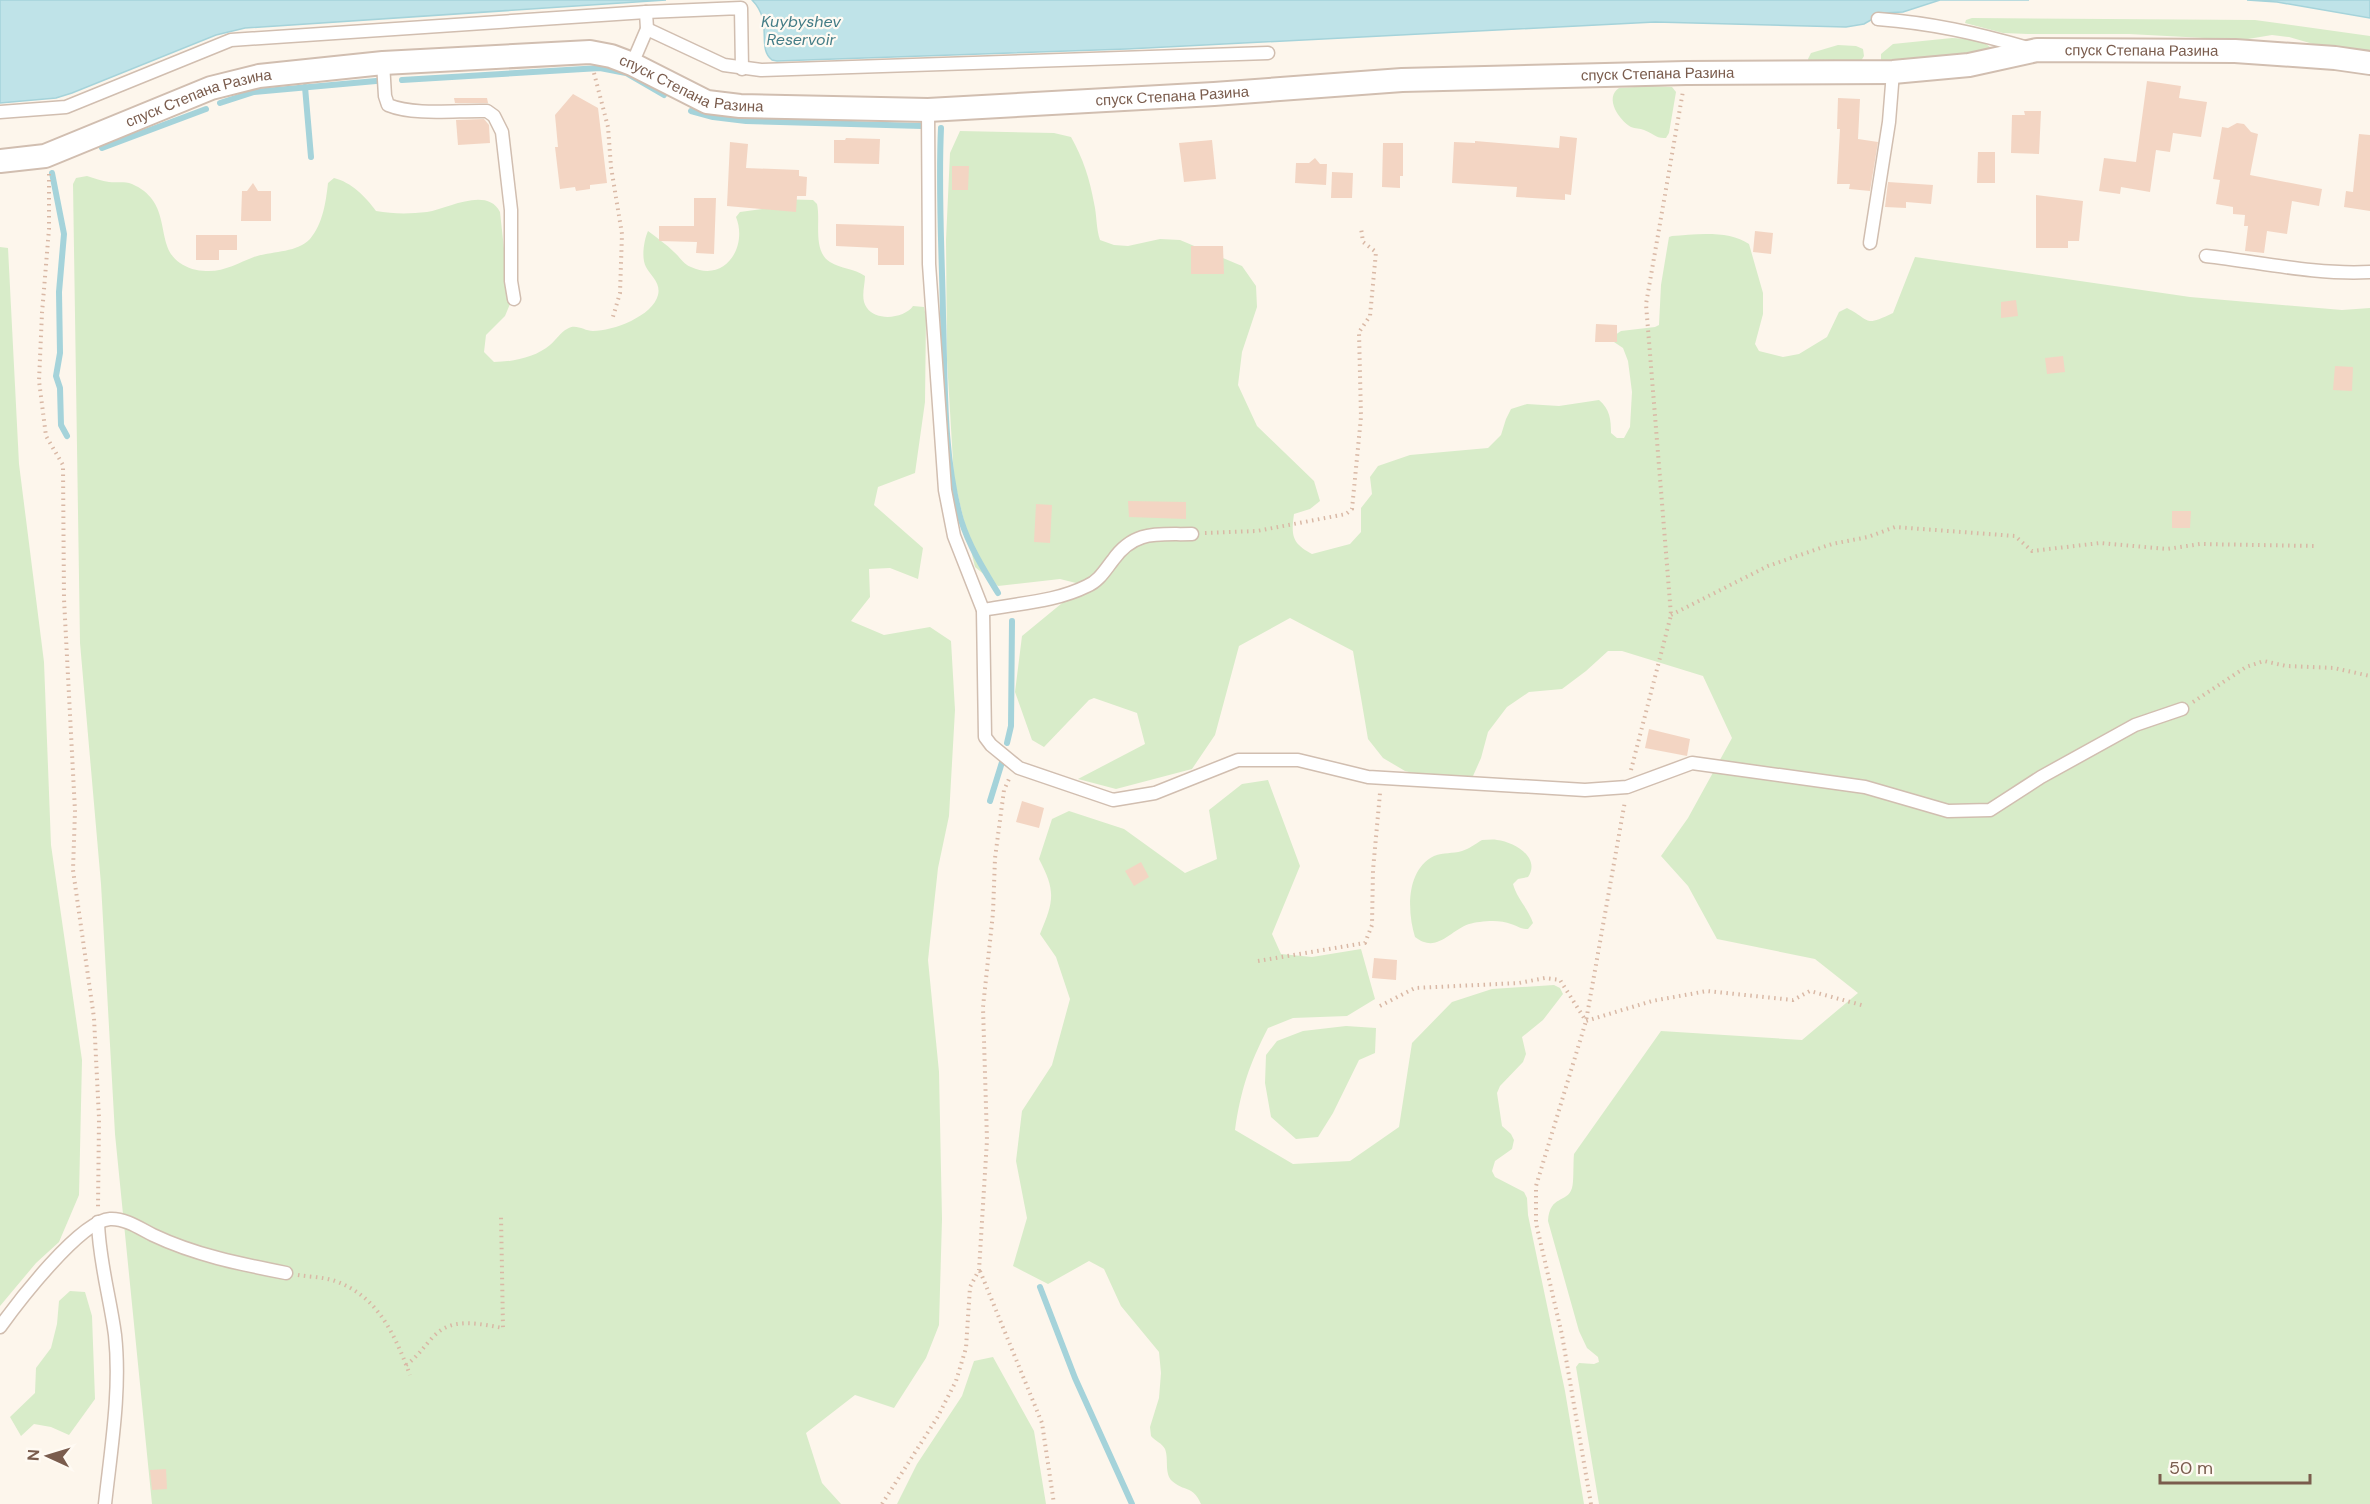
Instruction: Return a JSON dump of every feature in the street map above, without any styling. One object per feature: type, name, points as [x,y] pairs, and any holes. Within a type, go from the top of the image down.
[{"type":"street","name":"спуск Степана Разина","points":[[0,160],[45,156],[211,88],[259,76],[383,63],[590,52],[611,56],[632,64],[707,102],[740,106],[928,110],[1214,94],[1402,80],[1686,73],[1893,72],[1969,65],[2037,50],[2235,51],[2335,58],[2370,63]]},
{"type":"lane","points":[[0,112],[66,107],[231,40],[646,12],[741,8],[742,69]]},
{"type":"lane","points":[[632,64],[647,29],[646,12]]},
{"type":"lane","points":[[1878,19],[1920,22],[1966,30],[2037,50]]},
{"type":"lane","points":[[647,29],[703,57],[742,69],[773,70],[1268,53]]},
{"type":"lane","points":[[383,63],[385,96],[388,105],[398,109],[413,110],[487,111],[494,116],[502,132],[510,199],[511,281],[514,299]]},
{"type":"lane","points":[[1870,243],[1890,114],[1893,72]]},
{"type":"lane","points":[[928,110],[929,264],[945,490],[954,536],[966,572],[983,610],[985,737],[1019,768],[1113,800],[1155,793],[1238,759],[1298,760],[1368,777],[1585,790],[1627,787],[1692,763],[1864,787],[1948,811],[1990,810],[2041,777],[2135,724],[2182,709]]},
{"type":"lane","points":[[2206,256],[2301,268],[2370,272]]},
{"type":"lane","points":[[983,610],[1065,597],[1091,585],[1128,543],[1140,536],[1192,534]]},
{"type":"lane","points":[[0,1327],[17,1303],[68,1247],[98,1222],[112,1218],[127,1222],[204,1256],[286,1273]]},
{"type":"lane","points":[[98,1222],[99,1251],[114,1334],[117,1370],[105,1504]]},
{"type":"path","points":[[590,52],[608,127],[611,167],[622,234],[620,293],[612,320]]},
{"type":"path","points":[[45,156],[50,183],[39,381],[46,436],[63,465],[64,599],[75,811],[73,870],[94,1018],[99,1118],[98,1222]]},
{"type":"path","points":[[1192,534],[1257,531],[1346,514],[1352,509],[1361,417],[1359,332],[1370,316],[1376,252],[1364,243],[1361,228]]},
{"type":"path","points":[[1671,615],[1768,566],[1832,544],[1868,537],[1895,527],[2015,536],[2032,551],[2100,543],[2167,549],[2200,544],[2315,546]]},
{"type":"path","points":[[2182,709],[2246,667],[2264,661],[2286,666],[2334,668],[2370,676]]},
{"type":"path","points":[[882,1504],[937,1418],[956,1381],[966,1348],[970,1287],[979,1270],[987,1140],[983,1007],[993,913],[995,858],[1004,790],[1015,765]]},
{"type":"path","points":[[1258,961],[1365,943],[1372,925],[1373,870],[1382,778]]},
{"type":"path","points":[[1380,1006],[1415,988],[1519,983],[1545,978],[1560,980],[1586,1021],[1652,1001],[1707,991],[1793,1000],[1810,991],[1865,1006]]},
{"type":"path","points":[[406,1365],[420,1354],[433,1336],[458,1323],[503,1328],[501,1215]]},
{"type":"path","points":[[979,1270],[1042,1423],[1054,1504]]},
{"type":"path","points":[[286,1273],[335,1281],[371,1301],[395,1337],[410,1375]]},
{"type":"green space","points":[[1972,18],[2255,20],[2370,36],[2370,54],[2334,50],[2289,37],[2272,35],[2242,40],[2129,34],[2003,33],[1965,23],[1966,20]]},
{"type":"green space","points":[[1952,38],[1977,41],[1990,47],[1985,54],[1888,66],[1881,61],[1881,54],[1893,44]]},
{"type":"green space","points":[[1838,45],[1856,46],[1863,49],[1864,56],[1861,61],[1809,63],[1811,53]]},
{"type":"green space","points":[[1672,87],[1676,92],[1669,133],[1666,138],[1660,138],[1626,124],[1613,103],[1615,92],[1619,88]]},
{"type":"green space","points":[[960,131],[1054,133],[1071,137],[1088,178],[1100,240],[1114,245],[1128,246],[1160,239],[1180,240],[1242,266],[1256,286],[1257,307],[1242,352],[1238,385],[1257,426],[1314,481],[1320,501],[1310,509],[1294,514],[1293,528],[1294,538],[1300,546],[1312,554],[1350,544],[1361,532],[1361,508],[1372,494],[1370,477],[1378,466],[1410,455],[1488,448],[1501,435],[1511,409],[1527,404],[1559,406],[1599,400],[1606,407],[1609,415],[1611,433],[1617,438],[1624,438],[1630,427],[1632,392],[1628,361],[1623,348],[1614,342],[1615,335],[1621,331],[1659,325],[1661,285],[1669,237],[1672,236],[1722,235],[1749,244],[1763,293],[1763,314],[1755,344],[1759,351],[1783,357],[1799,354],[1827,337],[1839,312],[1847,308],[1868,321],[1893,313],[1915,257],[2190,297],[2342,310],[2370,308],[2370,1504],[1599,1504],[1576,1367],[1579,1363],[1599,1362],[1598,1357],[1587,1348],[1579,1331],[1548,1221],[1552,1207],[1570,1193],[1572,1188],[1574,1154],[1661,1031],[1802,1040],[1858,993],[1815,959],[1717,939],[1688,886],[1661,856],[1688,818],[1732,738],[1703,676],[1622,651],[1608,651],[1562,689],[1529,692],[1507,707],[1488,732],[1473,776],[1462,779],[1405,771],[1383,758],[1368,739],[1353,651],[1290,618],[1239,646],[1215,735],[1192,769],[1116,789],[1078,779],[1145,744],[1137,713],[1094,698],[1089,700],[1044,747],[1032,740],[1015,692],[1022,636],[1084,585],[1060,579],[998,586],[975,567],[954,479],[947,360],[946,240],[950,153]]},
{"type":"green space","points":[[87,176],[109,182],[129,183],[145,192],[154,202],[159,213],[167,246],[172,255],[180,263],[203,271],[225,269],[254,257],[305,244],[318,226],[325,205],[328,183],[334,178],[352,187],[363,195],[376,211],[382,212],[427,212],[476,200],[494,204],[500,212],[510,304],[505,316],[486,335],[484,352],[494,362],[516,360],[538,353],[570,327],[590,331],[601,330],[621,325],[641,316],[655,303],[659,291],[657,283],[646,267],[643,254],[648,231],[668,246],[688,266],[703,271],[714,270],[731,259],[736,250],[739,228],[736,217],[740,212],[762,209],[777,199],[813,200],[817,204],[819,243],[824,257],[830,262],[865,276],[864,301],[872,312],[891,317],[904,313],[913,306],[924,307],[926,317],[925,402],[915,473],[878,487],[874,505],[923,548],[918,579],[890,568],[869,569],[870,597],[851,621],[884,635],[930,627],[951,641],[955,710],[949,816],[938,868],[928,960],[939,1072],[942,1219],[939,1325],[926,1358],[894,1408],[855,1395],[806,1433],[822,1483],[841,1504],[152,1504],[115,1134],[101,884],[80,643],[73,184],[76,178]]},
{"type":"green space","points":[[0,247],[8,248],[19,464],[44,662],[51,845],[82,1060],[79,1195],[59,1242],[36,1263],[0,1306]]},
{"type":"green space","points":[[1268,780],[1300,866],[1272,934],[1281,954],[1312,957],[1361,949],[1375,999],[1347,1016],[1293,1018],[1268,1028],[1247,1078],[1235,1130],[1293,1164],[1350,1161],[1399,1127],[1412,1043],[1452,1002],[1492,989],[1554,985],[1560,988],[1563,994],[1543,1020],[1522,1037],[1526,1054],[1523,1062],[1500,1086],[1497,1093],[1502,1126],[1514,1140],[1512,1149],[1495,1161],[1492,1171],[1495,1177],[1524,1192],[1527,1198],[1528,1215],[1565,1391],[1584,1504],[1201,1504],[1195,1494],[1172,1481],[1167,1470],[1165,1449],[1151,1436],[1150,1427],[1159,1398],[1161,1373],[1159,1352],[1121,1306],[1104,1269],[1089,1261],[1048,1284],[1013,1266],[1027,1218],[1016,1161],[1022,1111],[1052,1065],[1070,999],[1056,957],[1040,934],[1048,913],[1051,896],[1048,880],[1039,859],[1052,819],[1069,811],[1124,829],[1185,873],[1217,859],[1209,810],[1242,784]]},
{"type":"green space","points":[[1482,840],[1504,841],[1529,857],[1531,870],[1528,877],[1518,879],[1513,884],[1533,923],[1528,929],[1501,921],[1474,923],[1462,927],[1443,940],[1430,943],[1415,937],[1410,904],[1411,892],[1418,871],[1434,856],[1462,851]]},
{"type":"green space","points":[[1346,1026],[1376,1028],[1375,1053],[1359,1060],[1333,1113],[1318,1137],[1296,1139],[1271,1117],[1265,1083],[1266,1055],[1277,1041],[1303,1031]]},
{"type":"green space","points":[[70,1291],[85,1292],[92,1316],[95,1399],[69,1435],[51,1427],[34,1424],[21,1436],[10,1417],[35,1393],[36,1368],[51,1348],[57,1324],[59,1301]]},
{"type":"green space","points":[[993,1357],[1034,1431],[1046,1504],[897,1504],[917,1464],[962,1396],[974,1361]]},
{"type":"water","points":[[0,0],[666,0],[245,28],[216,35],[56,98],[0,103]]},
{"type":"water","name":"Kuybyshev Reservoir","points":[[752,0],[1940,0],[1903,12],[1883,13],[1864,24],[1846,27],[1655,22],[1127,49],[777,61],[767,55],[762,17],[759,8]]},
{"type":"water","points":[[2247,0],[2370,0],[2370,18],[2277,2]]},
{"type":"building","points":[[2147,81],[2181,86],[2179,98],[2207,102],[2201,137],[2173,133],[2170,152],[2156,150],[2150,192],[2121,187],[2120,194],[2099,191],[2104,158],[2136,162]]},
{"type":"building","points":[[573,94],[598,108],[607,183],[590,185],[590,189],[576,191],[575,187],[560,189],[555,147],[558,147],[555,115]]},
{"type":"building","points":[[454,98],[487,98],[488,103],[455,103]]},
{"type":"building","points":[[1838,98],[1860,99],[1858,139],[1878,142],[1870,191],[1849,189],[1850,184],[1837,184],[1840,129],[1837,129]]},
{"type":"building","points":[[2024,111],[2041,111],[2039,154],[2011,153],[2012,115],[2025,115]]},
{"type":"building","points":[[484,119],[489,125],[490,143],[458,145],[456,120]]},
{"type":"building","points":[[2237,123],[2244,124],[2251,132],[2258,134],[2250,175],[2322,189],[2319,206],[2292,201],[2287,234],[2267,231],[2264,253],[2245,251],[2248,226],[2244,226],[2245,215],[2233,214],[2233,207],[2216,204],[2220,180],[2213,179],[2222,127],[2228,128]]},
{"type":"building","points":[[2359,134],[2370,135],[2370,211],[2344,207],[2346,191],[2353,192]]},
{"type":"building","points":[[1560,136],[1577,138],[1571,195],[1565,194],[1565,200],[1516,197],[1517,187],[1452,183],[1454,142],[1475,143],[1475,141],[1559,148]]},
{"type":"building","points":[[846,138],[880,139],[879,164],[834,163],[834,140],[845,140]]},
{"type":"building","points":[[1212,140],[1216,179],[1184,182],[1179,143]]},
{"type":"building","points":[[730,142],[748,144],[746,168],[799,170],[799,176],[807,177],[806,196],[797,196],[796,212],[727,206]]},
{"type":"building","points":[[1383,143],[1403,143],[1403,176],[1400,176],[1400,188],[1382,187]]},
{"type":"building","points":[[1978,152],[1995,152],[1995,183],[1977,183]]},
{"type":"building","points":[[1315,158],[1320,164],[1327,164],[1326,185],[1295,183],[1296,163],[1309,163]]},
{"type":"building","points":[[952,166],[969,166],[968,190],[952,190]]},
{"type":"building","points":[[1332,172],[1353,173],[1352,198],[1331,198]]},
{"type":"building","points":[[1888,182],[1933,185],[1931,204],[1906,202],[1906,208],[1885,207]]},
{"type":"building","points":[[253,183],[258,191],[271,191],[271,221],[241,221],[242,191],[247,191]]},
{"type":"building","points":[[2036,195],[2083,201],[2079,241],[2068,241],[2068,248],[2036,248]]},
{"type":"building","points":[[694,198],[716,198],[714,254],[696,253],[697,242],[659,241],[659,226],[694,226]]},
{"type":"building","points":[[836,224],[904,226],[904,265],[878,265],[878,248],[836,246]]},
{"type":"building","points":[[1755,231],[1773,233],[1771,254],[1753,252]]},
{"type":"building","points":[[196,235],[237,235],[237,250],[219,250],[219,260],[196,260]]},
{"type":"building","points":[[1191,246],[1223,246],[1224,274],[1191,274]]},
{"type":"building","points":[[2016,300],[2018,316],[2001,318],[2001,302]]},
{"type":"building","points":[[1596,324],[1617,325],[1617,342],[1595,342]]},
{"type":"building","points":[[2063,356],[2065,372],[2047,374],[2045,358]]},
{"type":"building","points":[[2335,366],[2353,367],[2352,391],[2333,390]]},
{"type":"building","points":[[1128,501],[1186,502],[1186,519],[1129,517]]},
{"type":"building","points":[[1036,504],[1052,505],[1050,543],[1034,542]]},
{"type":"building","points":[[2172,511],[2191,511],[2190,528],[2172,528]]},
{"type":"building","points":[[1649,729],[1690,739],[1687,756],[1645,748]]},
{"type":"building","points":[[1022,801],[1044,808],[1039,828],[1016,822]]},
{"type":"building","points":[[1141,862],[1149,877],[1134,886],[1125,871]]},
{"type":"building","points":[[1374,958],[1397,960],[1396,980],[1372,978]]},
{"type":"building","points":[[166,1469],[167,1489],[152,1490],[150,1470]]},
{"type":"waterway","points":[[402,80],[600,68],[626,73],[664,95]]},
{"type":"waterway","points":[[220,103],[254,92],[376,81]]},
{"type":"waterway","points":[[305,87],[311,157]]},
{"type":"waterway","points":[[102,148],[206,109]]},
{"type":"waterway","points":[[691,111],[713,117],[746,121],[922,126]]},
{"type":"waterway","points":[[941,128],[940,199],[945,392],[951,471],[964,530],[977,558],[998,593]]},
{"type":"waterway","points":[[52,173],[64,234],[59,292],[60,353],[56,376],[60,388],[61,425],[67,436]]},
{"type":"waterway","points":[[1007,743],[1011,726],[1012,621]]},
{"type":"waterway","points":[[990,801],[1003,759]]},
{"type":"waterway","points":[[1040,1287],[1075,1378],[1132,1504]]}]
